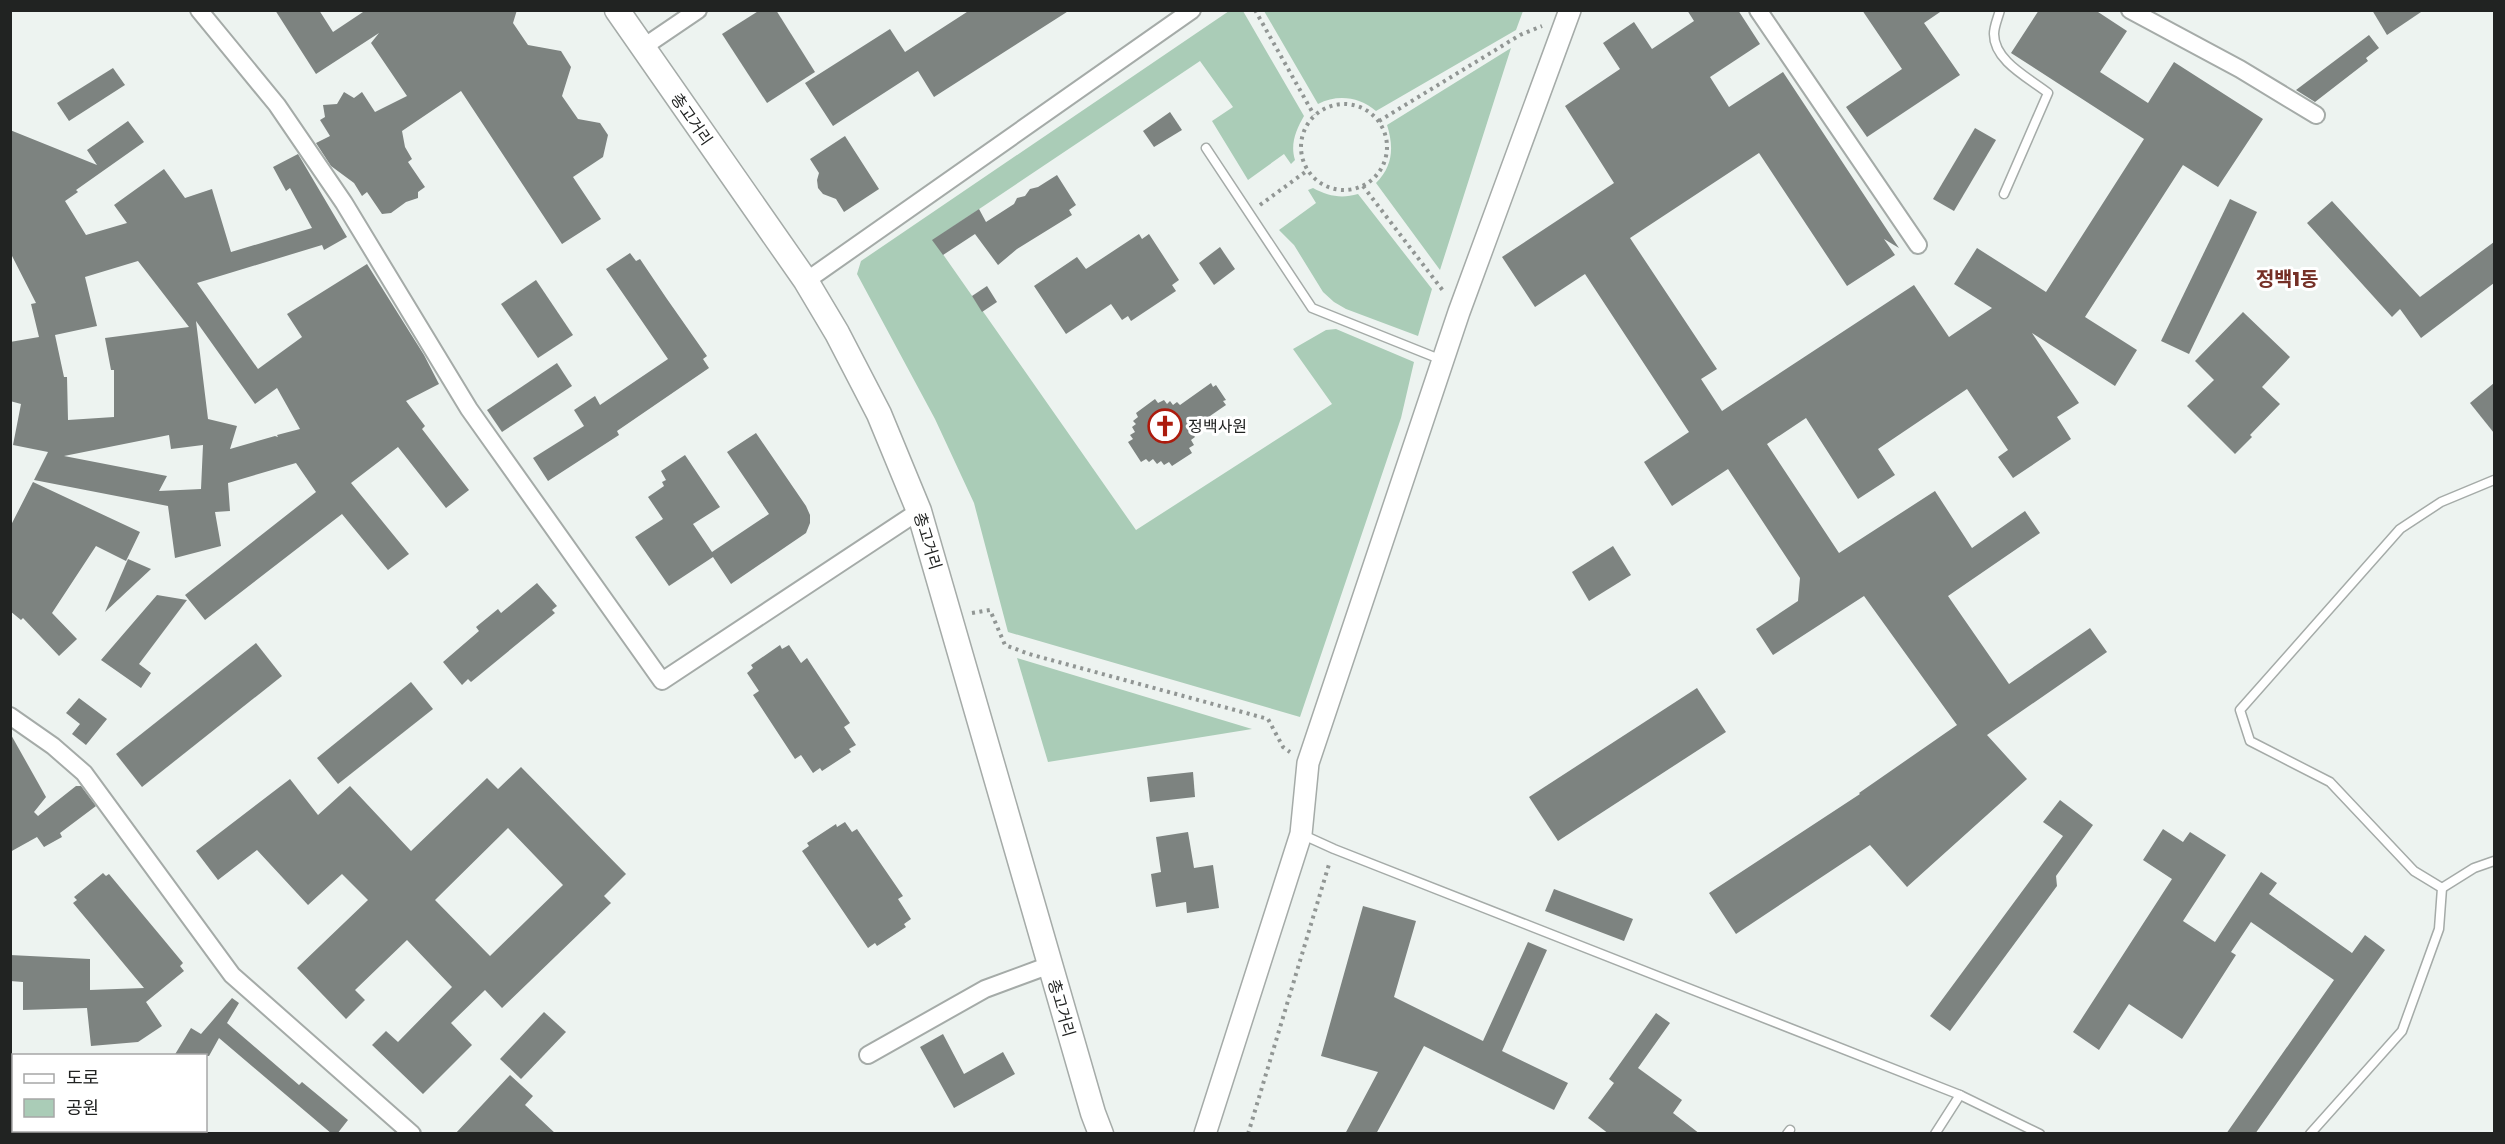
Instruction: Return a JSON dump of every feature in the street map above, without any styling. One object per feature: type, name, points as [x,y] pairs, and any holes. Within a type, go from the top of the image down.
[{"type":"main road","name":"총고거리","points":[[617,10],[806,281],[837,333],[879,414],[919,511],[1101,1134]]},
{"type":"street","points":[[199,10],[277,105],[344,202],[469,409],[662,681],[919,511]]},
{"type":"street","points":[[642,48],[698,10]]},
{"type":"street","points":[[806,281],[1192,10]]},
{"type":"street","points":[[1758,10],[1918,245]]},
{"type":"street","points":[[2130,10],[2241,69],[2316,114]]},
{"type":"street","points":[[1205,1134],[1301,834],[1308,763],[1442,360],[1569,14]]},
{"type":"street","points":[[10,716],[53,746],[84,773],[232,975],[412,1134]]},
{"type":"street","points":[[868,1055],[985,989],[1050,965]]},
{"type":"lane","points":[[2000,10],[1993,32],[1995,45],[2002,57],[2048,93],[2004,194]]},
{"type":"lane","points":[[1206,148],[1312,308],[1442,360]]},
{"type":"lane","points":[[2442,888],[2414,871],[2330,782],[2250,741],[2240,710],[2400,529],[2441,502],[2494,480]]},
{"type":"lane","points":[[1301,834],[1960,1095],[2040,1134]]},
{"type":"lane","points":[[2442,888],[2474,868],[2494,861]]},
{"type":"lane","points":[[2310,1134],[2402,1031],[2439,929],[2442,888]]},
{"type":"lane","points":[[1935,1134],[1960,1095]]},
{"type":"path","points":[[1255,10],[1314,115]]},
{"type":"path","points":[[1379,121],[1520,34],[1569,14]]},
{"type":"path","points":[[1347,104],[1369,111],[1379,121],[1388,142],[1386,157],[1375,177],[1363,186],[1348,190],[1332,188],[1318,181],[1308,170],[1302,155],[1302,138],[1314,115],[1332,105],[1347,104]]},
{"type":"path","points":[[1248,213],[1308,170]]},
{"type":"path","points":[[1363,186],[1459,312]]},
{"type":"path","points":[[951,617],[990,610],[1005,645],[1029,654],[1268,719],[1283,747],[1308,763]]},
{"type":"path","points":[[1248,1134],[1334,849]]},
{"type":"green space","points":[[1229,11],[1243,11],[1304,116],[1295,137],[1293,148],[1295,160],[1291,164],[1284,154],[1248,180],[1212,121],[1233,107],[1200,61],[933,240],[1136,530],[1332,404],[1293,349],[1326,330],[1336,329],[1414,362],[1401,418],[1300,717],[1008,632],[974,503],[935,419],[857,274],[861,261]]},
{"type":"green space","points":[[1264,11],[1523,11],[1516,30],[1376,111],[1348,98],[1333,99],[1318,104]]},
{"type":"green space","points":[[1511,48],[1440,270],[1376,183],[1386,170],[1391,156],[1391,141],[1387,125]]},
{"type":"green space","points":[[1313,188],[1335,196],[1358,194],[1432,289],[1418,336],[1346,309],[1334,302],[1323,292],[1294,245],[1279,230],[1316,203],[1308,190]]},
{"type":"green space","points":[[1017,658],[1252,729],[1048,762]]},
{"type":"building","points":[[275,10],[319,10],[333,32],[366,10],[517,10],[513,23],[528,45],[561,51],[571,67],[562,96],[578,119],[600,123],[608,135],[603,157],[573,177],[601,219],[562,244],[461,91],[402,131],[405,147],[412,159],[408,162],[425,187],[418,192],[418,198],[406,202],[391,213],[382,214],[367,192],[362,196],[354,183],[331,166],[316,143],[330,136],[320,120],[325,117],[323,105],[337,104],[344,92],[354,98],[362,92],[375,112],[407,96],[371,43],[379,33],[316,74]]},
{"type":"building","points":[[760,10],[776,10],[815,72],[767,103],[722,34]]},
{"type":"building","points":[[970,10],[1070,10],[934,97],[918,71],[833,126],[805,83],[890,29],[905,52]]},
{"type":"building","points":[[1687,10],[1738,10],[1760,44],[1710,77],[1729,107],[1783,72],[1899,248],[1884,239],[1895,255],[1847,286],[1759,153],[1630,238],[1717,369],[1701,379],[1722,411],[1914,285],[1949,337],[1992,308],[1954,284],[1977,248],[2046,292],[2144,139],[2011,53],[2039,10],[2095,10],[2127,31],[2100,72],[2148,103],[2174,62],[2263,119],[2218,187],[2183,165],[2085,317],[2137,350],[2115,386],[2032,333],[2079,403],[2057,417],[2071,439],[2013,478],[1998,457],[2008,450],[1967,389],[1878,449],[1895,475],[1858,499],[1806,418],[1767,444],[1839,553],[1935,491],[1972,548],[2025,511],[2040,533],[1948,596],[2009,684],[2090,628],[2107,652],[1987,735],[2027,779],[1907,887],[1870,845],[1736,934],[1709,893],[1860,794],[1957,725],[1864,596],[1773,655],[1756,629],[1798,601],[1800,578],[1728,469],[1672,506],[1644,462],[1689,432],[1585,274],[1535,307],[1502,257],[1614,183],[1565,106],[1620,69],[1603,43],[1634,22],[1652,49],[1694,21]]},
{"type":"building","points":[[1862,10],[1943,10],[1924,23],[1960,75],[1867,137],[1846,107],[1902,69]]},
{"type":"building","points":[[2372,10],[2424,10],[2387,35]]},
{"type":"building","points":[[2369,35],[2379,48],[2366,58],[2368,61],[2315,102],[2296,90]]},
{"type":"building","points":[[113,68],[125,85],[69,121],[57,103]]},
{"type":"building","points":[[1170,112],[1182,130],[1154,147],[1143,131]]},
{"type":"building","points":[[128,121],[144,142],[76,190],[78,192],[65,201],[86,235],[127,223],[114,205],[164,169],[185,198],[212,189],[231,252],[312,228],[290,188],[286,191],[273,167],[298,154],[347,237],[324,250],[322,245],[197,283],[258,369],[302,337],[287,314],[367,264],[424,355],[439,384],[406,401],[425,426],[422,429],[469,490],[446,508],[398,447],[351,483],[409,554],[388,570],[342,514],[205,620],[185,595],[316,492],[296,463],[228,483],[230,511],[215,512],[221,546],[175,558],[168,506],[34,480],[48,452],[13,445],[21,404],[10,401],[10,342],[39,337],[31,304],[36,303],[10,252],[10,130],[97,165],[87,150]],"holes":[[[138,261],[189,327],[105,338],[111,370],[114,370],[114,417],[68,420],[67,377],[64,377],[55,335],[97,326],[85,277]],[[196,321],[255,404],[277,388],[300,429],[230,449],[237,426],[208,419]],[[169,435],[171,449],[203,445],[201,489],[159,491],[167,476],[64,456]]]},
{"type":"building","points":[[1975,128],[1996,140],[1954,211],[1933,199]]},
{"type":"building","points":[[845,136],[879,189],[844,212],[836,199],[823,194],[818,188],[819,173],[810,159]]},
{"type":"building","points":[[1057,175],[1076,205],[1069,210],[1072,215],[1017,249],[998,265],[975,234],[943,255],[932,240],[979,209],[986,222],[1014,204],[1017,198],[1025,196],[1030,189],[1038,187]]},
{"type":"building","points":[[2230,199],[2257,212],[2189,354],[2161,341]]},
{"type":"building","points":[[2332,201],[2420,297],[2494,242],[2494,283],[2421,338],[2400,309],[2392,317],[2307,223]]},
{"type":"building","points":[[1139,234],[1142,239],[1149,234],[1179,280],[1172,285],[1176,291],[1131,321],[1128,316],[1122,320],[1111,304],[1066,334],[1034,286],[1077,257],[1086,269]]},
{"type":"building","points":[[1220,247],[1235,269],[1214,285],[1199,263]]},
{"type":"building","points":[[630,253],[636,261],[640,259],[707,356],[703,359],[709,368],[617,431],[619,435],[548,481],[533,458],[584,426],[574,410],[595,396],[600,405],[668,359],[606,269]]},
{"type":"building","points":[[536,280],[573,335],[538,358],[501,304]]},
{"type":"building","points":[[987,286],[997,302],[982,312],[972,296]]},
{"type":"building","points":[[2243,312],[2290,357],[2262,387],[2280,404],[2235,454],[2187,406],[2214,380],[2195,361]]},
{"type":"building","points":[[557,363],[572,386],[502,432],[487,410]]},
{"type":"building","name":"정백사원","points":[[1211,383],[1213,387],[1216,385],[1226,400],[1223,401],[1226,405],[1194,427],[1196,430],[1192,433],[1195,437],[1191,440],[1194,445],[1189,448],[1192,453],[1172,466],[1169,462],[1164,465],[1161,461],[1157,464],[1153,459],[1149,462],[1146,459],[1141,462],[1128,442],[1133,439],[1130,435],[1135,432],[1132,427],[1136,424],[1133,421],[1138,417],[1136,413],[1155,399],[1158,403],[1164,400],[1167,404],[1170,401],[1173,405],[1177,402],[1180,405]]},
{"type":"building","points":[[2494,383],[2494,433],[2470,403]]},
{"type":"building","points":[[756,433],[806,506],[810,515],[810,523],[806,533],[731,584],[713,557],[669,586],[635,537],[663,519],[648,497],[664,486],[662,482],[666,480],[661,471],[685,455],[720,507],[693,524],[712,552],[769,514],[727,452]]},
{"type":"building","points":[[33,482],[140,532],[126,561],[96,546],[52,613],[77,639],[59,656],[23,618],[21,620],[10,611],[10,527]]},
{"type":"building","points":[[1613,546],[1631,575],[1589,601],[1572,572]]},
{"type":"building","points":[[128,559],[151,569],[105,612]]},
{"type":"building","points":[[537,583],[557,606],[552,610],[555,613],[471,682],[468,679],[462,685],[443,662],[479,631],[476,627],[498,609],[501,613]]},
{"type":"building","points":[[157,595],[187,600],[139,664],[151,673],[141,688],[101,660]]},
{"type":"building","points":[[256,643],[282,676],[142,787],[116,754]]},
{"type":"building","points":[[780,645],[782,649],[789,645],[801,663],[807,658],[850,723],[844,727],[856,745],[849,749],[851,752],[822,771],[820,768],[813,773],[801,755],[795,759],[753,695],[759,691],[747,673],[753,668],[751,665]]},
{"type":"building","points":[[411,682],[433,709],[338,784],[317,758]]},
{"type":"building","points":[[1697,688],[1726,732],[1558,841],[1529,797]]},
{"type":"building","points":[[79,698],[107,719],[86,745],[72,734],[80,724],[66,713]]},
{"type":"building","points":[[10,733],[46,797],[34,812],[38,816],[76,786],[81,786],[96,806],[60,833],[62,837],[44,847],[37,837],[10,852]]},
{"type":"building","points":[[521,767],[626,874],[604,896],[611,903],[502,1008],[485,990],[451,1023],[472,1045],[423,1094],[372,1045],[386,1031],[398,1042],[452,987],[407,940],[355,990],[365,1000],[346,1019],[297,968],[368,900],[342,874],[308,905],[257,850],[218,880],[196,851],[290,779],[318,815],[350,786],[411,851],[487,778],[498,789]],"holes":[[[508,828],[563,885],[490,956],[435,900]]]},
{"type":"building","points":[[1193,772],[1195,797],[1150,802],[1147,777]]},
{"type":"building","points":[[2060,800],[2093,825],[2056,876],[2057,886],[1950,1031],[1930,1016],[2063,836],[2043,822]]},
{"type":"building","points":[[845,822],[852,832],[857,829],[903,896],[898,899],[911,919],[904,924],[906,927],[877,946],[875,943],[868,948],[802,851],[809,846],[807,843],[836,824],[837,827]]},
{"type":"building","points":[[2163,829],[2183,842],[2190,832],[2226,855],[2183,921],[2215,942],[2261,872],[2277,883],[2269,894],[2352,953],[2365,935],[2385,950],[2255,1134],[2226,1134],[2334,980],[2251,922],[2231,952],[2236,955],[2182,1039],[2129,1004],[2099,1050],[2073,1032],[2172,879],[2143,860]]},
{"type":"building","points":[[1188,832],[1194,868],[1213,865],[1219,908],[1187,913],[1186,902],[1156,907],[1151,874],[1161,872],[1156,837]]},
{"type":"building","points":[[103,873],[106,876],[109,874],[164,940],[183,963],[180,966],[184,971],[146,1002],[162,1026],[138,1042],[91,1046],[87,1008],[23,1010],[23,982],[10,981],[10,955],[90,959],[90,990],[144,988],[73,903],[77,900],[74,897]]},
{"type":"building","points":[[1554,889],[1633,919],[1624,941],[1545,911]]},
{"type":"building","points":[[1363,906],[1416,921],[1394,997],[1483,1041],[1528,942],[1547,950],[1502,1051],[1568,1083],[1554,1110],[1424,1046],[1376,1134],[1345,1134],[1378,1072],[1321,1056]]},
{"type":"building","points":[[232,998],[239,1003],[227,1023],[299,1085],[302,1082],[348,1120],[337,1134],[332,1134],[219,1038],[209,1056],[207,1054],[175,1054],[191,1028],[201,1034]]},
{"type":"building","points":[[544,1012],[566,1032],[521,1079],[500,1059]]},
{"type":"building","points":[[1656,1013],[1670,1023],[1638,1068],[1682,1100],[1673,1113],[1700,1134],[1609,1134],[1588,1118],[1614,1083],[1609,1079]]},
{"type":"building","points":[[943,1034],[964,1074],[1003,1052],[1015,1074],[954,1108],[920,1047]]},
{"type":"building","points":[[510,1075],[533,1096],[525,1105],[556,1134],[455,1134]]},
{"type":"place","name":"정백사원","points":[[1165,426]]},
{"type":"district","name":"정백1동","points":[[2287,279]]}]
